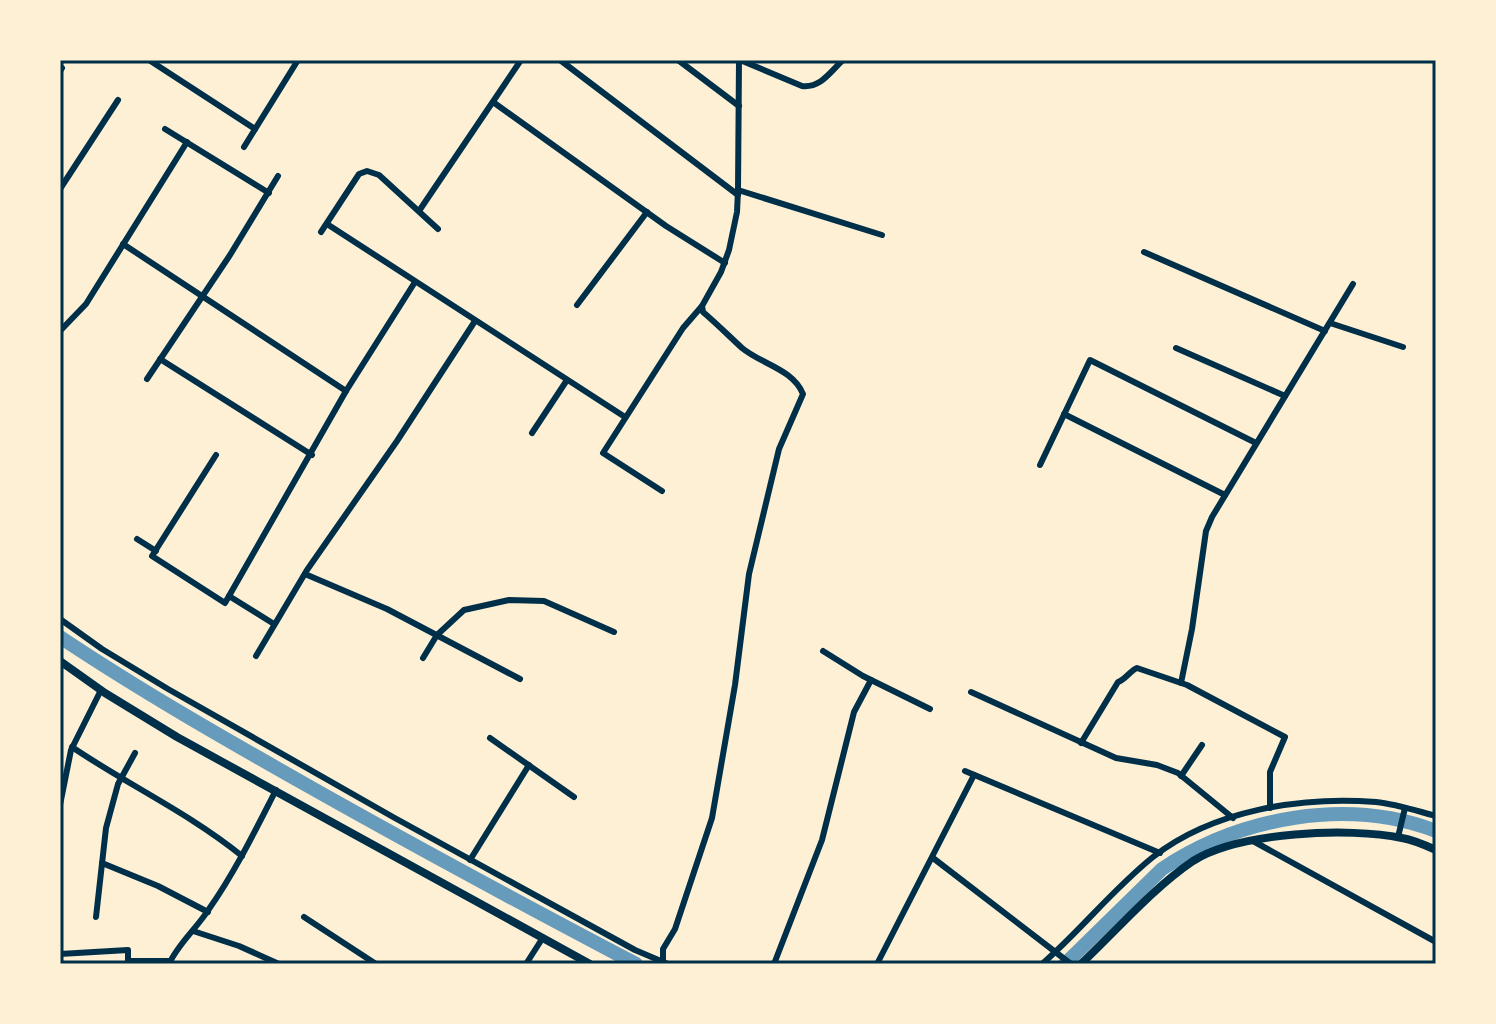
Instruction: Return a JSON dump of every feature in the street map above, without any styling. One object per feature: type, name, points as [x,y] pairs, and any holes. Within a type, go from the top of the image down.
[{"type":"street","points":[[149,60],[255,129]]},
{"type":"street","points":[[244,147],[298,60]]},
{"type":"street","points":[[419,211],[521,60]]},
{"type":"street","points":[[560,60],[738,192],[882,235]]},
{"type":"street","points":[[678,60],[739,106]]},
{"type":"street","points":[[662,491],[603,453],[683,328],[702,306],[725,263],[737,212],[739,60],[811,87],[819,84],[843,60]]},
{"type":"street","points":[[60,189],[63,177],[118,100]]},
{"type":"street","points":[[493,102],[647,212],[725,263]]},
{"type":"street","points":[[165,129],[269,193]]},
{"type":"street","points":[[62,326],[86,304],[187,142]]},
{"type":"street","points":[[321,232],[359,174],[367,171],[379,175],[438,229]]},
{"type":"street","points":[[147,379],[278,176]]},
{"type":"street","points":[[577,305],[647,212]]},
{"type":"street","points":[[327,224],[625,417]]},
{"type":"street","points":[[123,244],[346,391]]},
{"type":"street","points":[[1144,252],[1325,331]]},
{"type":"street","points":[[216,455],[152,556],[225,603],[346,391],[415,282]]},
{"type":"street","points":[[1181,683],[1206,531],[1353,284]]},
{"type":"street","points":[[665,963],[663,949],[675,929],[712,818],[735,685],[749,574],[779,449],[803,394],[800,385],[786,373],[744,350],[703,312],[702,306]]},
{"type":"street","points":[[256,656],[305,574],[475,321]]},
{"type":"street","points":[[1330,323],[1403,347]]},
{"type":"street","points":[[1176,348],[1285,396]]},
{"type":"street","points":[[160,359],[312,455]]},
{"type":"street","points":[[1040,465],[1090,360],[1256,443]]},
{"type":"street","points":[[532,433],[567,380]]},
{"type":"street","points":[[1064,414],[1225,495]]},
{"type":"street","points":[[137,539],[156,551]]},
{"type":"street","points":[[305,574],[387,609],[520,679]]},
{"type":"street","points":[[229,596],[274,624]]},
{"type":"street","points":[[423,658],[437,635],[464,610],[509,600],[544,601],[614,632]]},
{"type":"street","points":[[60,619],[168,689],[470,860],[635,950],[665,963]]},
{"type":"street","points":[[823,651],[871,680],[930,709]]},
{"type":"street","points":[[60,661],[177,737],[590,964]]},
{"type":"street","points":[[1081,743],[1118,682],[1127,678],[1133,670],[1137,668],[1181,683],[1285,737],[1270,772],[1270,808]]},
{"type":"street","points":[[774,964],[822,840],[854,712],[871,680]]},
{"type":"street","points":[[60,805],[72,747],[101,690]]},
{"type":"street","points":[[971,692],[1116,758],[1157,765],[1181,776],[1233,818]]},
{"type":"street","points":[[490,738],[574,797]]},
{"type":"street","points":[[1181,776],[1202,745]]},
{"type":"street","points":[[72,747],[120,780],[182,812],[242,856]]},
{"type":"street","points":[[96,917],[106,828],[120,780],[135,753]]},
{"type":"street","points":[[470,860],[529,765]]},
{"type":"street","points":[[965,771],[1160,853]]},
{"type":"street","points":[[877,964],[974,775]]},
{"type":"street","points":[[60,954],[128,950],[128,961],[169,962],[208,912],[242,856],[276,790]]},
{"type":"street","points":[[1042,964],[1059,953],[1160,853],[1202,828],[1270,808],[1313,802],[1379,802],[1404,811],[1436,816]]},
{"type":"street","points":[[1399,833],[1404,811]]},
{"type":"street","points":[[1081,964],[1164,884],[1196,860],[1230,845],[1342,832],[1399,833],[1436,850]]},
{"type":"street","points":[[1252,841],[1436,942]]},
{"type":"street","points":[[933,858],[1071,964]]},
{"type":"street","points":[[102,863],[158,886],[208,912]]},
{"type":"street","points":[[304,917],[376,964]]},
{"type":"street","points":[[193,931],[239,946],[279,964]]},
{"type":"street","points":[[526,964],[542,939]]},
{"type":"waterway","points":[[60,637],[152,696],[278,769],[636,964]]},
{"type":"waterway","points":[[1065,964],[1162,869],[1225,836],[1260,825],[1331,814],[1367,815],[1436,831]]}]
